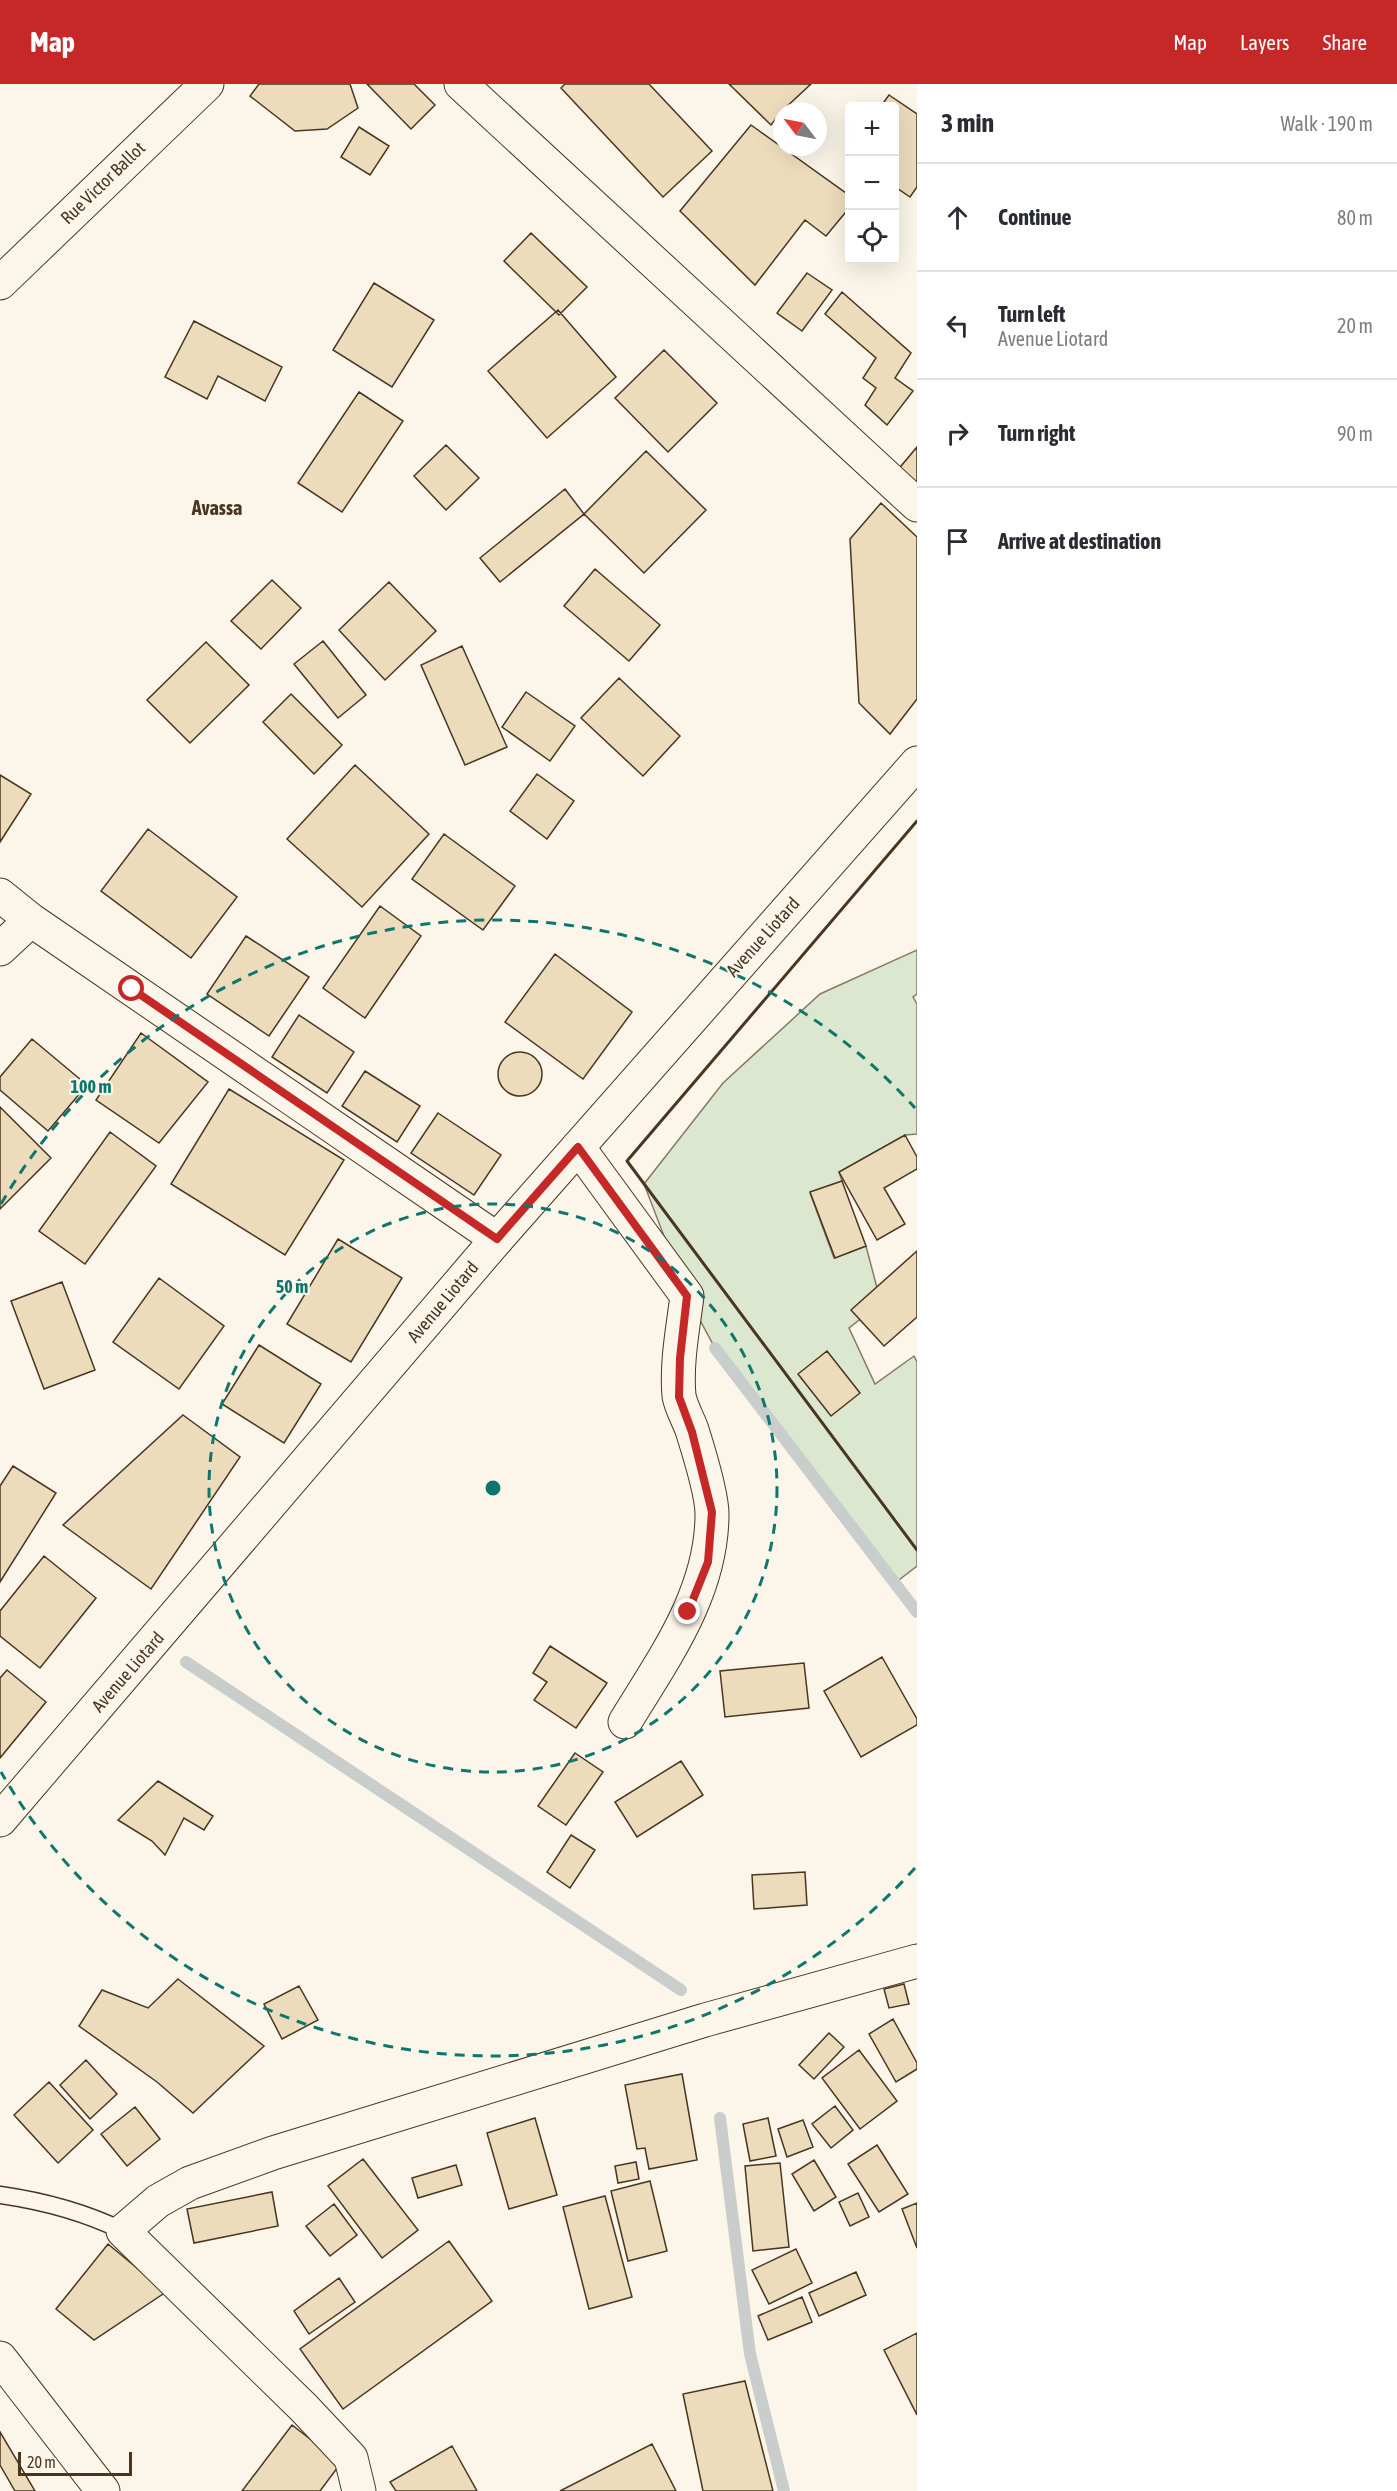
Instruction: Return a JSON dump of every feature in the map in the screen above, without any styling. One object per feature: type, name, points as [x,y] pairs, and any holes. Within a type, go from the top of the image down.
[{"type":"street","name":"Rue Victor Ballot","points":[[0,283],[207,84]]},
{"type":"street","points":[[474,88],[917,505]]},
{"type":"street","name":"Avenue Liotard","points":[[0,1820],[497,1239],[917,764]]},
{"type":"street","points":[[0,895],[31,920],[497,1239]]},
{"type":"street","points":[[0,949],[31,920]]},
{"type":"street","points":[[578,1147],[687,1296],[680,1358],[679,1397],[692,1432],[712,1512],[708,1562],[702,1583],[670,1649],[625,1722]]},
{"type":"street","points":[[359,2491],[351,2458],[304,2408],[123,2231],[158,2201],[190,2182],[273,2153],[705,2020],[917,1961]]},
{"type":"street","points":[[0,2358],[104,2491]]},
{"type":"lane","points":[[0,2195],[37,2201],[103,2221],[123,2231]]},
{"type":"green space","points":[[917,950],[917,994],[913,997],[917,1004],[917,1134],[905,1135],[839,1172],[842,1181],[810,1193],[834,1258],[866,1246],[881,1303],[849,1328],[875,1384],[914,1356],[917,1362],[917,1566],[895,1583],[715,1348],[687,1296],[644,1184],[723,1083],[820,994]]},
{"type":"building","points":[[259,84],[350,84],[358,108],[327,129],[295,131],[250,96]]},
{"type":"building","points":[[367,84],[414,84],[435,105],[411,129]]},
{"type":"building","points":[[565,84],[649,84],[712,151],[663,197],[561,88]]},
{"type":"building","points":[[729,84],[811,84],[792,102],[773,102],[771,125]]},
{"type":"building","points":[[889,95],[917,114],[917,187],[910,197],[899,189],[899,102],[884,102]]},
{"type":"building","points":[[751,125],[773,141],[773,156],[794,156],[845,192],[845,213],[826,236],[805,220],[755,285],[680,211]]},
{"type":"building","points":[[359,127],[389,146],[370,175],[341,157]]},
{"type":"building","points":[[531,233],[587,287],[559,315],[504,261]]},
{"type":"building","points":[[807,273],[832,290],[802,331],[777,313]]},
{"type":"building","points":[[374,283],[434,320],[392,387],[333,350]]},
{"type":"building","points":[[842,292],[911,353],[895,378],[913,391],[887,425],[865,405],[876,388],[863,378],[876,358],[825,314]]},
{"type":"building","points":[[558,310],[616,377],[547,438],[488,371]]},
{"type":"building","points":[[194,321],[282,367],[265,401],[218,376],[207,399],[165,377]]},
{"type":"building","points":[[664,350],[717,403],[668,452],[615,398]]},
{"type":"building","points":[[359,392],[403,421],[342,512],[298,483]]},
{"type":"building","points":[[446,445],[479,478],[446,510],[414,476]]},
{"type":"building","points":[[917,447],[917,490],[896,472]]},
{"type":"building","points":[[646,451],[706,510],[644,573],[584,514]]},
{"type":"building","points":[[565,489],[584,514],[500,582],[480,558]]},
{"type":"building","points":[[881,503],[917,537],[917,699],[890,734],[859,703],[850,539]]},
{"type":"building","points":[[595,569],[660,625],[629,661],[564,606]]},
{"type":"building","points":[[272,580],[301,608],[261,649],[231,621]]},
{"type":"building","points":[[389,582],[436,631],[385,680],[339,630]]},
{"type":"building","points":[[323,641],[366,695],[338,718],[294,664]]},
{"type":"building","points":[[206,642],[249,685],[190,743],[147,700]]},
{"type":"building","points":[[462,646],[507,747],[465,765],[421,665]]},
{"type":"building","points":[[619,678],[680,736],[643,776],[581,718]]},
{"type":"building","points":[[526,692],[575,726],[550,761],[502,727]]},
{"type":"building","points":[[291,694],[342,745],[314,774],[263,722]]},
{"type":"building","points":[[355,765],[429,834],[362,907],[287,839]]},
{"type":"building","points":[[537,774],[574,801],[547,839],[510,811]]},
{"type":"building","points":[[0,775],[31,794],[0,842]]},
{"type":"building","points":[[148,829],[237,897],[191,958],[101,891]]},
{"type":"building","points":[[444,834],[515,886],[483,930],[412,879]]},
{"type":"building","points":[[380,906],[421,936],[365,1018],[323,988]]},
{"type":"building","points":[[246,936],[309,977],[269,1036],[207,994]]},
{"type":"building","points":[[555,954],[632,1012],[583,1079],[505,1022]]},
{"type":"building","points":[[299,1015],[354,1052],[327,1093],[272,1057]]},
{"type":"building","points":[[141,1033],[208,1082],[159,1143],[96,1100]]},
{"type":"building","points":[[32,1039],[87,1085],[48,1131],[0,1090],[0,1077]]},
{"type":"building","points":[[520,1052],[535,1059],[542,1074],[535,1089],[520,1096],[505,1089],[498,1074],[505,1059]]},
{"type":"building","points":[[365,1071],[420,1106],[397,1142],[342,1106]]},
{"type":"building","points":[[229,1089],[344,1160],[285,1255],[171,1184]]},
{"type":"building","points":[[0,1107],[51,1158],[0,1209]]},
{"type":"building","points":[[438,1113],[501,1155],[474,1195],[411,1153]]},
{"type":"building","points":[[110,1132],[156,1166],[85,1264],[39,1231]]},
{"type":"building","points":[[905,1135],[917,1157],[917,1169],[884,1188],[905,1224],[877,1240],[839,1172]]},
{"type":"building","points":[[842,1181],[866,1246],[835,1258],[810,1192]]},
{"type":"building","points":[[338,1239],[402,1278],[351,1362],[287,1324]]},
{"type":"building","points":[[917,1251],[917,1317],[884,1346],[851,1310]]},
{"type":"building","points":[[159,1278],[224,1326],[179,1389],[113,1342]]},
{"type":"building","points":[[62,1282],[95,1370],[44,1389],[11,1301]]},
{"type":"building","points":[[259,1345],[321,1384],[284,1443],[222,1404]]},
{"type":"building","points":[[827,1351],[860,1393],[831,1416],[798,1374]]},
{"type":"building","points":[[183,1415],[240,1457],[151,1589],[63,1525]]},
{"type":"building","points":[[13,1466],[56,1493],[0,1582],[0,1486]]},
{"type":"building","points":[[44,1556],[96,1598],[40,1668],[0,1636],[0,1611]]},
{"type":"building","points":[[550,1646],[607,1683],[576,1728],[534,1700],[547,1682],[533,1673]]},
{"type":"building","points":[[882,1657],[917,1719],[917,1725],[861,1757],[824,1691]]},
{"type":"building","points":[[804,1663],[809,1708],[725,1717],[720,1671]]},
{"type":"building","points":[[7,1670],[46,1702],[0,1758],[0,1678]]},
{"type":"building","points":[[575,1753],[603,1772],[566,1825],[538,1806]]},
{"type":"building","points":[[681,1761],[703,1795],[637,1837],[615,1802]]},
{"type":"building","points":[[158,1781],[213,1816],[204,1830],[184,1818],[165,1855],[152,1841],[118,1820]]},
{"type":"building","points":[[571,1835],[595,1850],[570,1888],[547,1872]]},
{"type":"building","points":[[805,1872],[807,1905],[754,1909],[752,1875]]},
{"type":"building","points":[[178,1979],[264,2046],[193,2113],[157,2082],[79,2026],[102,1990],[148,2008]]},
{"type":"building","points":[[904,1984],[909,2004],[889,2008],[884,1989]]},
{"type":"building","points":[[299,1986],[318,2020],[282,2039],[264,2004]]},
{"type":"building","points":[[893,2019],[917,2063],[917,2069],[896,2082],[869,2034]]},
{"type":"building","points":[[829,2033],[844,2047],[814,2079],[799,2065]]},
{"type":"building","points":[[859,2050],[897,2101],[860,2129],[822,2078]]},
{"type":"building","points":[[86,2060],[117,2094],[90,2119],[60,2085]]},
{"type":"building","points":[[682,2074],[697,2160],[649,2169],[645,2148],[637,2149],[625,2085]]},
{"type":"building","points":[[49,2082],[93,2130],[58,2163],[14,2115]]},
{"type":"building","points":[[835,2106],[853,2130],[831,2148],[812,2124]]},
{"type":"building","points":[[135,2107],[160,2139],[127,2166],[101,2134]]},
{"type":"building","points":[[535,2118],[557,2195],[509,2209],[487,2133]]},
{"type":"building","points":[[768,2118],[776,2156],[750,2161],[743,2124]]},
{"type":"building","points":[[803,2120],[813,2147],[787,2157],[778,2129]]},
{"type":"building","points":[[877,2145],[908,2194],[879,2212],[848,2164]]},
{"type":"building","points":[[363,2159],[418,2230],[382,2258],[328,2186]]},
{"type":"building","points":[[814,2160],[836,2197],[814,2211],[792,2174]]},
{"type":"building","points":[[636,2162],[639,2179],[618,2183],[615,2166]]},
{"type":"building","points":[[780,2163],[789,2247],[753,2251],[745,2166]]},
{"type":"building","points":[[456,2165],[462,2185],[418,2198],[412,2178]]},
{"type":"building","points":[[650,2181],[667,2251],[628,2261],[611,2191]]},
{"type":"building","points":[[272,2192],[278,2226],[194,2243],[187,2209]]},
{"type":"building","points":[[858,2193],[869,2217],[850,2226],[839,2202]]},
{"type":"building","points":[[605,2196],[632,2297],[589,2309],[563,2207]]},
{"type":"building","points":[[917,2203],[917,2248],[902,2209]]},
{"type":"building","points":[[334,2204],[357,2235],[330,2256],[306,2226]]},
{"type":"building","points":[[449,2241],[492,2301],[343,2409],[300,2349]]},
{"type":"building","points":[[108,2244],[166,2292],[94,2340],[56,2309]]},
{"type":"building","points":[[796,2249],[812,2283],[769,2304],[752,2270]]},
{"type":"building","points":[[856,2272],[866,2295],[819,2316],[809,2293]]},
{"type":"building","points":[[339,2278],[355,2302],[309,2334],[294,2311]]},
{"type":"building","points":[[802,2297],[812,2322],[768,2340],[758,2316]]},
{"type":"building","points":[[917,2333],[917,2415],[884,2350]]},
{"type":"building","points":[[745,2381],[773,2491],[703,2491],[683,2394]]},
{"type":"building","points":[[292,2425],[341,2463],[320,2491],[242,2491]]},
{"type":"building","points":[[0,2432],[35,2491],[15,2491],[0,2465]]},
{"type":"building","points":[[652,2444],[676,2491],[560,2491]]},
{"type":"building","points":[[452,2446],[477,2491],[396,2491],[390,2482]]},
{"type":"waterway","points":[[715,1348],[917,1612]]},
{"type":"waterway","points":[[186,1662],[681,1990]]},
{"type":"waterway","points":[[720,2118],[750,2354],[784,2491]]},
{"type":"wall","points":[[917,821],[627,1161],[917,1550]]},
{"type":"district","name":"Avassa","points":[[217,508]]},
{"type":"route","points":[[132,989],[497,1239],[578,1147],[687,1296],[680,1358],[679,1397],[692,1432],[712,1512],[708,1562],[702,1583],[688,1612]]}]
